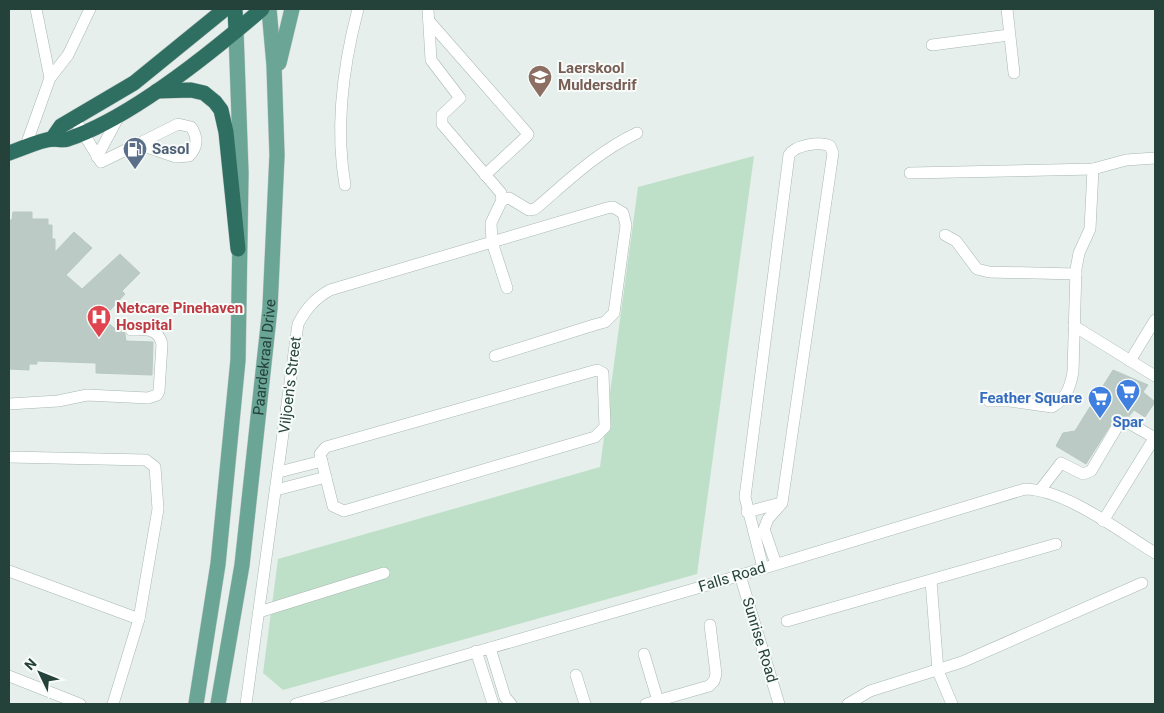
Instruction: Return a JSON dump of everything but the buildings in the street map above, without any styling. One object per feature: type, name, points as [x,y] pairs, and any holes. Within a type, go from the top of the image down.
[{"type":"highway","points":[[52,139],[60,126],[134,83],[225,9]]},
{"type":"highway","points":[[235,9],[236,31]]},
{"type":"highway","points":[[9,153],[52,139],[66,140],[121,113],[157,91],[262,9]]},
{"type":"highway","points":[[157,91],[191,90],[204,93],[216,102],[221,110],[226,132],[238,249]]},
{"type":"main road","name":"Paardekraal Drive","points":[[218,704],[242,565],[270,308],[277,155],[275,84],[269,9]]},
{"type":"main road","points":[[275,84],[292,9]]},
{"type":"main road","name":"Paardekraal Drive","points":[[198,699],[218,564],[238,360],[238,249],[241,173],[236,31]]},
{"type":"street","points":[[36,9],[50,78]]},
{"type":"street","points":[[25,148],[50,78],[68,54],[90,9]]},
{"type":"street","points":[[345,185],[340,155],[339,130],[351,34],[358,9]]},
{"type":"street","points":[[428,9],[431,60],[460,98],[442,115],[442,124],[501,193],[502,200],[491,223],[491,236],[507,288]]},
{"type":"street","points":[[1007,9],[1014,73]]},
{"type":"street","points":[[429,21],[528,134],[485,175]]},
{"type":"street","points":[[932,45],[1009,36]]},
{"type":"street","points":[[431,60],[434,48],[444,38]]},
{"type":"street","points":[[97,157],[106,136],[121,113]]},
{"type":"street","points":[[74,118],[101,162],[178,124],[191,127],[196,136],[195,147],[189,156],[176,157],[138,144]]},
{"type":"street","points":[[502,200],[510,198],[529,210],[535,209],[597,156],[612,145],[637,134]]},
{"type":"street","points":[[763,568],[762,544],[764,529],[768,519],[782,503],[833,153],[830,146],[824,143],[796,148],[788,155],[745,497],[747,512],[762,544],[776,564]]},
{"type":"street","points":[[910,173],[1093,169],[1126,160],[1155,158]]},
{"type":"street","points":[[989,401],[1010,401],[1052,407],[1064,398],[1070,388],[1073,372],[1076,274],[1079,253],[1090,229],[1093,169]]},
{"type":"street","name":"Viljoen's Street","points":[[246,704],[279,472],[294,340],[298,324],[306,310],[316,298],[330,290],[491,236],[607,208],[619,209],[625,217],[626,225],[616,308],[610,317],[594,325],[495,356]]},
{"type":"street","points":[[945,235],[956,241],[977,270],[989,272],[1076,274]]},
{"type":"street","points":[[1130,361],[1155,320]]},
{"type":"street","points":[[1074,326],[1155,376]]},
{"type":"street","points":[[9,404],[44,403],[87,395],[148,398],[156,396],[159,392],[161,337],[152,330],[131,330]]},
{"type":"street","points":[[597,370],[603,373],[605,427],[595,437],[344,511],[333,506],[322,461],[320,454],[326,447],[590,371],[597,370]]},
{"type":"street","points":[[1041,490],[1061,464],[1083,474],[1090,470],[1118,427],[1127,422],[1155,437],[1103,521]]},
{"type":"street","points":[[9,469],[11,457],[146,460],[152,464],[156,472],[158,509],[139,619],[113,704]]},
{"type":"street","points":[[279,472],[322,461]]},
{"type":"street","points":[[276,490],[326,477]]},
{"type":"street","name":"Falls Road","points":[[296,704],[740,575],[1010,492],[1041,490],[1065,499],[1155,553]]},
{"type":"street","points":[[747,512],[782,503]]},
{"type":"street","points":[[787,621],[1056,544]]},
{"type":"street","points":[[9,571],[139,619]]},
{"type":"street","points":[[259,612],[384,573]]},
{"type":"street","name":"Sunrise Road","points":[[740,575],[779,704]]},
{"type":"street","points":[[931,580],[938,671],[949,703]]},
{"type":"street","points":[[848,704],[870,691],[938,671],[1142,583]]},
{"type":"street","points":[[644,654],[652,703],[673,701],[708,686],[714,682],[716,674],[710,625]]},
{"type":"street","points":[[476,651],[492,702],[508,700],[490,648]]},
{"type":"street","points":[[576,675],[585,704]]},
{"type":"street","points":[[9,676],[80,704]]},
{"type":"green space","points":[[754,156],[697,574],[283,690],[263,673],[278,559],[600,467],[638,187]]},
{"type":"place","name":"Laerskool Muldersdrif","points":[[540,98]]},
{"type":"place","name":"Sasol","points":[[135,170]]},
{"type":"place","name":"Netcare Pinehaven Hospital","points":[[99,338]]},
{"type":"place","name":"Spar","points":[[1128,412]]},
{"type":"place","name":"Feather Square","points":[[1100,419]]}]
